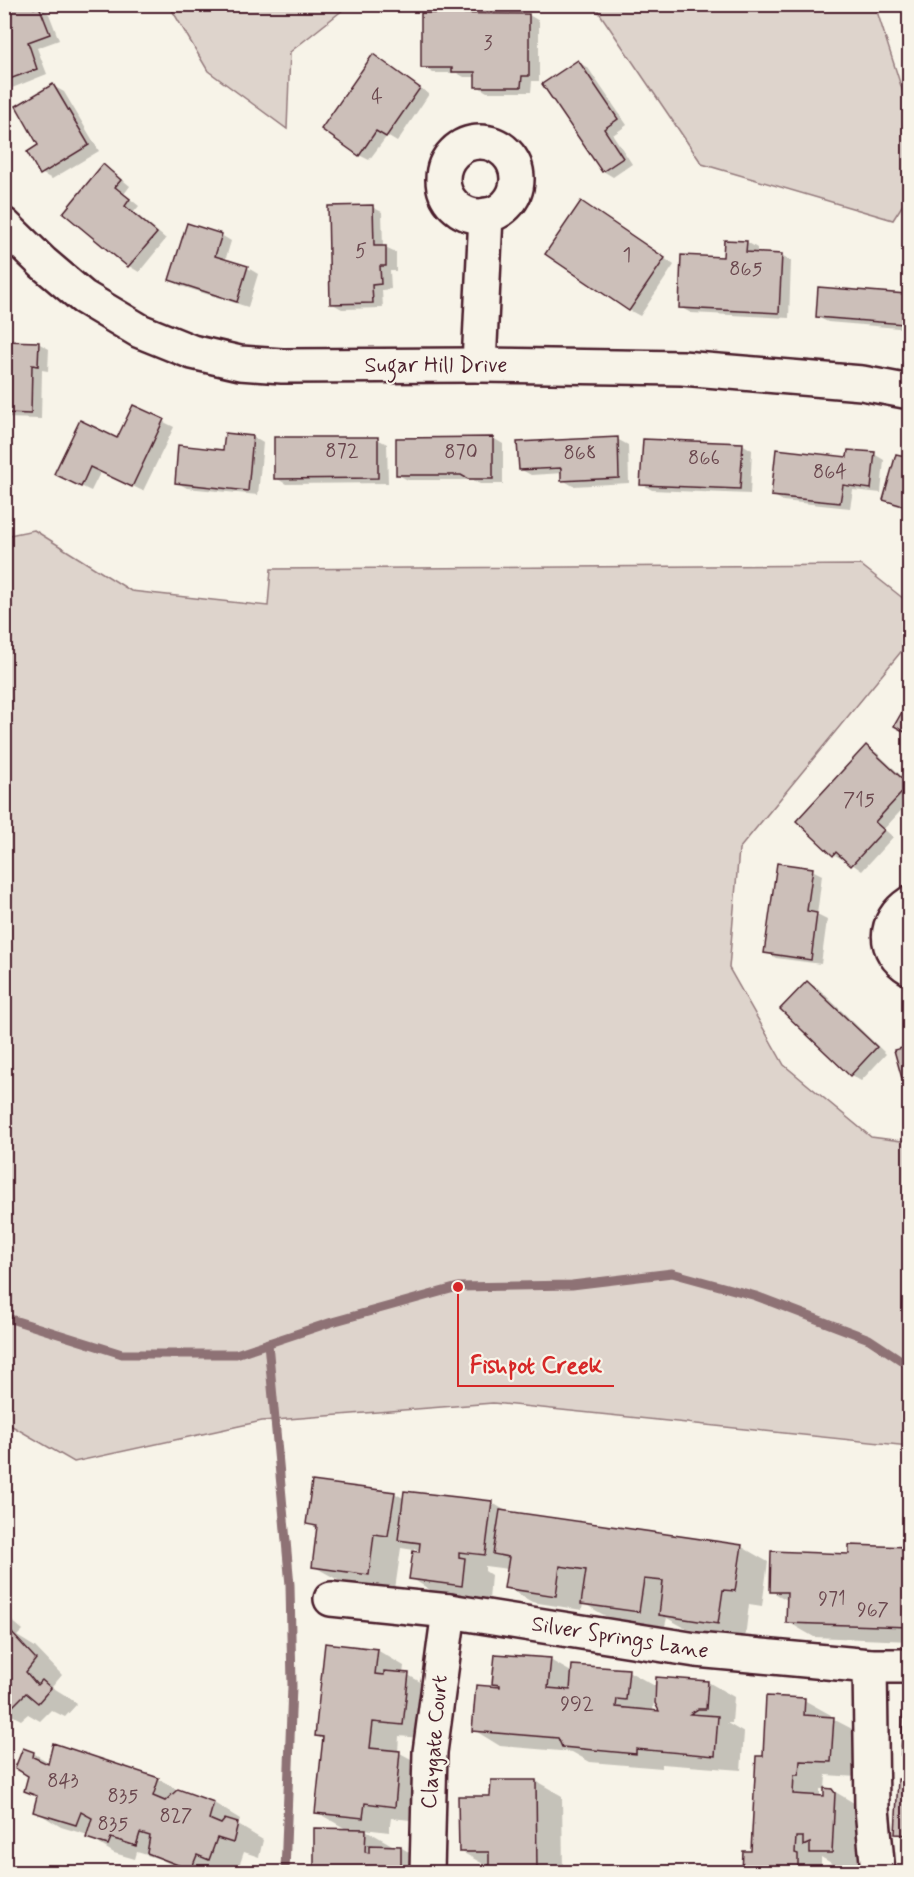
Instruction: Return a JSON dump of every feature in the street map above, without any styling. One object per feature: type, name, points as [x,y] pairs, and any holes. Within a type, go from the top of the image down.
[{"type":"street","points":[[479,365],[486,215]]},
{"type":"street","name":"Sugar Hill Drive","points":[[4,225],[43,263],[83,297],[140,331],[192,352],[240,363],[282,366],[479,365],[682,368],[862,383],[909,392]]},
{"type":"street","points":[[909,903],[893,919],[889,930],[894,953],[901,963],[909,968]]},
{"type":"street","name":"Silver Springs Lane","points":[[331,1599],[449,1611],[696,1650],[870,1666],[909,1666]]},
{"type":"street","name":"Claygate Court","points":[[427,1872],[430,1752],[449,1611]]},
{"type":"street","points":[[870,1666],[872,1809],[878,1872]]},
{"type":"shaded area","points":[[169,5],[349,5],[290,52],[287,129],[208,71]]},
{"type":"shaded area","points":[[594,5],[875,5],[909,111],[909,195],[893,220],[702,164]]},
{"type":"shaded area","points":[[34,530],[131,591],[268,606],[271,569],[861,565],[909,603],[909,642],[739,849],[729,968],[784,1065],[871,1137],[909,1142],[909,1446],[493,1403],[262,1421],[74,1462],[5,1422],[4,536]]},
{"type":"building","points":[[4,4],[33,4],[34,8],[39,6],[50,34],[28,42],[37,69],[4,81]]},
{"type":"building","points":[[421,13],[529,14],[529,76],[522,76],[521,87],[475,87],[475,72],[452,72],[452,68],[421,68]]},
{"type":"building","points":[[373,54],[420,88],[386,137],[376,131],[359,156],[321,129]]},
{"type":"building","points":[[578,60],[618,119],[604,129],[623,158],[602,172],[542,84]]},
{"type":"building","points":[[53,84],[89,145],[40,175],[27,152],[38,145],[16,106]]},
{"type":"building","points":[[103,164],[121,180],[115,187],[130,199],[125,206],[157,233],[128,267],[63,213]]},
{"type":"building","points":[[581,201],[665,258],[629,311],[545,254]]},
{"type":"building","points":[[373,205],[374,246],[386,246],[386,266],[380,266],[381,284],[372,285],[373,303],[330,304],[328,206]]},
{"type":"building","points":[[187,223],[222,234],[215,256],[248,266],[237,302],[169,280]]},
{"type":"building","points":[[724,240],[747,241],[746,252],[782,254],[779,313],[679,308],[681,255],[723,257]]},
{"type":"building","points":[[818,287],[906,294],[904,324],[816,317]]},
{"type":"building","points":[[4,341],[39,342],[38,366],[32,365],[31,414],[4,413]]},
{"type":"building","points":[[133,405],[164,419],[132,487],[90,467],[81,487],[54,474],[80,420],[117,438]]},
{"type":"building","points":[[225,433],[253,436],[248,491],[175,483],[178,445],[223,450]]},
{"type":"building","points":[[274,437],[378,437],[378,478],[274,479]]},
{"type":"building","points":[[493,437],[493,479],[468,479],[461,475],[396,475],[396,438]]},
{"type":"building","points":[[618,437],[619,478],[561,481],[561,468],[519,470],[517,442]]},
{"type":"building","points":[[643,439],[743,443],[740,489],[640,485]]},
{"type":"building","points":[[776,449],[847,457],[848,450],[875,452],[871,489],[843,485],[840,503],[771,496]]},
{"type":"building","points":[[896,454],[910,457],[910,508],[883,500]]},
{"type":"building","points":[[910,698],[910,735],[894,726]]},
{"type":"building","points":[[866,745],[909,785],[875,822],[884,830],[851,866],[836,852],[833,856],[796,821]]},
{"type":"building","points":[[777,863],[813,868],[807,911],[817,913],[811,960],[764,953]]},
{"type":"building","points":[[807,981],[877,1047],[850,1076],[780,1009]]},
{"type":"building","points":[[910,1046],[910,1107],[894,1050]]},
{"type":"building","points":[[312,1481],[395,1492],[388,1536],[374,1534],[369,1575],[312,1567],[317,1526],[306,1524]]},
{"type":"building","points":[[404,1491],[492,1501],[485,1555],[459,1552],[459,1557],[465,1558],[462,1586],[409,1579],[413,1551],[419,1552],[420,1543],[398,1540]]},
{"type":"building","points":[[500,1510],[742,1545],[735,1591],[723,1590],[718,1624],[659,1615],[663,1581],[644,1579],[639,1612],[581,1604],[586,1570],[560,1566],[556,1596],[504,1588],[509,1557],[493,1554]]},
{"type":"building","points":[[849,1545],[910,1547],[910,1627],[786,1623],[787,1592],[770,1592],[771,1551],[849,1554]]},
{"type":"building","points":[[9,1630],[36,1659],[26,1672],[37,1685],[42,1680],[51,1688],[38,1703],[26,1693],[12,1707],[4,1699],[4,1632]]},
{"type":"building","points":[[325,1643],[378,1649],[375,1674],[384,1675],[384,1671],[409,1673],[403,1725],[373,1722],[370,1748],[400,1751],[395,1807],[365,1803],[363,1818],[315,1813],[323,1737],[315,1736]]},
{"type":"building","points":[[495,1654],[551,1658],[548,1688],[570,1690],[572,1665],[629,1669],[626,1700],[617,1699],[616,1707],[659,1711],[655,1703],[656,1677],[708,1681],[706,1709],[698,1709],[690,1714],[718,1716],[715,1756],[636,1749],[636,1754],[562,1747],[558,1738],[472,1731],[476,1685],[500,1687],[500,1685],[492,1684]]},
{"type":"building","points":[[766,1696],[805,1698],[804,1715],[834,1717],[831,1762],[800,1761],[799,1775],[794,1775],[793,1794],[824,1796],[824,1788],[832,1789],[835,1793],[832,1853],[810,1853],[810,1843],[803,1846],[803,1837],[796,1837],[795,1853],[798,1854],[798,1869],[831,1872],[742,1872],[743,1851],[751,1851],[756,1756],[763,1756]]},
{"type":"building","points":[[904,1699],[910,1700],[910,1756],[901,1755]]},
{"type":"building","points":[[53,1743],[159,1778],[153,1796],[165,1801],[178,1789],[214,1802],[209,1819],[221,1824],[225,1819],[238,1823],[233,1843],[217,1838],[209,1860],[197,1855],[191,1870],[147,1853],[150,1836],[140,1833],[136,1846],[111,1838],[108,1845],[86,1838],[92,1818],[81,1812],[76,1825],[33,1812],[37,1796],[24,1791],[28,1776],[15,1768],[23,1748],[34,1752],[33,1757],[48,1764]]},
{"type":"building","points":[[898,1779],[910,1780],[910,1835],[895,1834]]},
{"type":"building","points":[[491,1780],[536,1780],[537,1872],[489,1872],[489,1852],[459,1852],[458,1796],[490,1796]]},
{"type":"building","points":[[314,1828],[366,1829],[365,1852],[369,1853],[369,1845],[401,1846],[401,1872],[314,1872]]},
{"type":"waterway","points":[[4,1317],[122,1354],[236,1354],[332,1322],[458,1287],[572,1285],[672,1273],[756,1296],[869,1339],[910,1366]]},
{"type":"waterway","points":[[268,1343],[290,1585],[292,1686],[285,1872]]},
{"type":"place","name":"Fishpot Creek","points":[[458,1287]]}]
